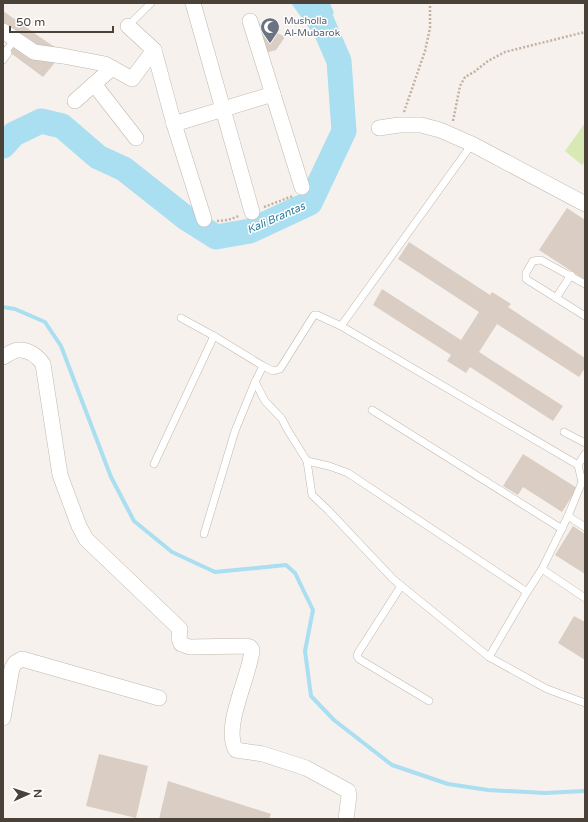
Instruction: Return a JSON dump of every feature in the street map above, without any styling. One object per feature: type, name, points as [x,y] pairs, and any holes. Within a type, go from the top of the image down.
[{"type":"street","points":[[194,3],[252,212]]},
{"type":"street","points":[[250,21],[302,187]]},
{"type":"street","points":[[128,26],[154,50],[174,124],[204,219]]},
{"type":"street","points":[[9,35],[34,52],[105,64],[132,79],[154,50]]},
{"type":"street","points":[[75,101],[112,68]]},
{"type":"street","points":[[94,84],[136,138]]},
{"type":"street","points":[[174,124],[273,94]]},
{"type":"street","points":[[379,128],[399,125],[429,126],[472,144],[585,204]]},
{"type":"street","points":[[3,357],[18,350],[31,353],[38,357],[43,364],[60,475],[79,526],[86,539],[180,629],[179,638],[181,644],[190,647],[246,646],[250,647],[252,650],[233,720],[232,740],[236,750],[263,754],[306,768],[348,791],[350,796],[346,819]]},
{"type":"street","points":[[3,718],[12,668],[15,663],[22,659],[159,698]]},
{"type":"lane","points":[[128,26],[151,3]]},
{"type":"lane","points":[[3,60],[8,53],[6,51],[9,35]]},
{"type":"lane","points":[[341,326],[472,144]]},
{"type":"lane","points":[[585,284],[541,260],[536,260],[530,264],[526,273],[526,279],[585,316]]},
{"type":"lane","points":[[556,298],[571,275]]},
{"type":"lane","points":[[182,318],[273,371],[280,369],[314,315],[341,326],[578,465]]},
{"type":"lane","points":[[154,464],[214,336]]},
{"type":"lane","points":[[204,534],[235,431],[263,366]]},
{"type":"lane","points":[[255,382],[265,402],[282,419],[307,461],[312,495],[401,586],[489,657],[547,689],[585,703]]},
{"type":"lane","points":[[372,410],[562,529]]},
{"type":"lane","points":[[564,432],[585,443]]},
{"type":"lane","points":[[489,657],[542,569],[562,529],[582,482],[578,465],[585,454]]},
{"type":"lane","points":[[307,461],[329,466],[348,473],[527,592]]},
{"type":"lane","points":[[568,516],[585,527]]},
{"type":"lane","points":[[542,569],[585,598]]},
{"type":"lane","points":[[401,586],[357,656],[358,659],[429,700]]},
{"type":"path","points":[[399,125],[425,51],[430,28],[430,3]]},
{"type":"path","points":[[450,135],[460,86],[465,77],[488,61],[505,52],[585,32]]},
{"type":"green space","points":[[585,123],[585,161],[582,165],[565,151]]},
{"type":"water","points":[[291,3],[330,3],[334,13],[312,32]]},
{"type":"building","points":[[3,11],[68,55],[40,53],[3,29]]},
{"type":"building","name":"Musholla Al-Mubarok","points":[[259,23],[285,37],[276,50],[262,54],[255,32]]},
{"type":"building","points":[[15,41],[58,59],[43,77],[8,51]]},
{"type":"building","points":[[567,208],[585,220],[585,280],[539,250]]},
{"type":"building","points":[[409,242],[490,295],[492,292],[511,304],[508,307],[585,358],[585,368],[579,377],[497,324],[479,352],[563,406],[553,421],[470,367],[466,373],[447,361],[451,355],[373,305],[382,289],[461,340],[479,312],[398,259]]},
{"type":"building","points":[[523,454],[577,488],[562,512],[523,487],[518,495],[503,486]]},
{"type":"building","points":[[573,526],[585,534],[585,574],[555,555]]},
{"type":"building","points":[[574,616],[585,622],[585,660],[558,643]]},
{"type":"building","points":[[99,754],[148,766],[136,818],[86,806]]},
{"type":"building","points":[[168,781],[271,814],[269,819],[159,819]]},
{"type":"waterway","name":"Kali Brantas","points":[[3,146],[14,134],[41,121],[62,126],[98,157],[124,169],[186,218],[216,237],[250,231],[310,203],[344,131],[339,61],[314,3]]},
{"type":"waterway","points":[[3,307],[15,309],[45,322],[61,346],[111,477],[134,521],[172,552],[215,572],[286,565],[295,573],[313,610],[305,651],[311,696],[334,720],[392,765],[448,784],[488,790],[545,793],[585,791]]},
{"type":"place","name":"Musholla Al-Mubarok","points":[[270,44]]}]
